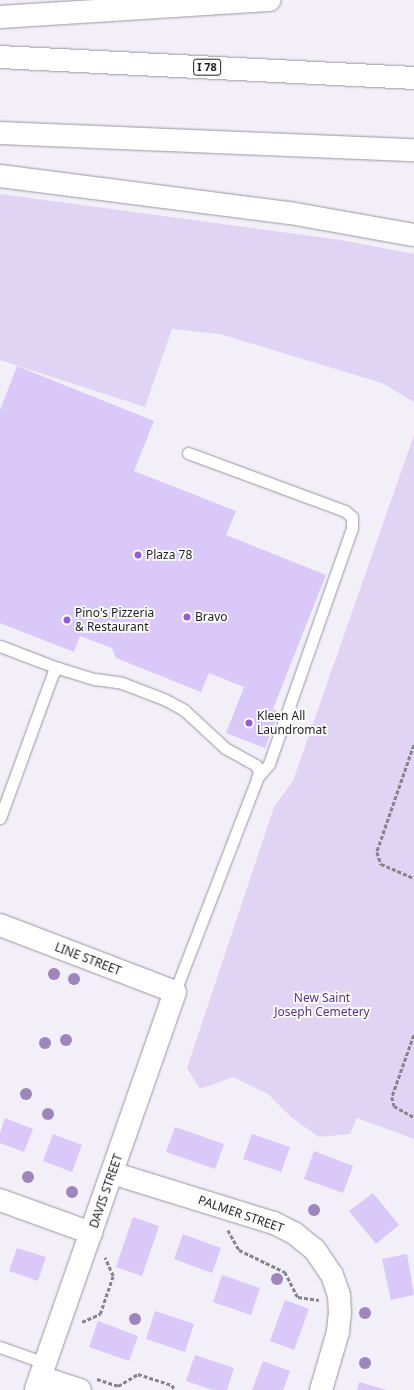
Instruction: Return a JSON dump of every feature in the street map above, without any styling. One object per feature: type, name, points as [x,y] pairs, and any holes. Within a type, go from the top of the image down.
[{"type":"main road","points":[[0,18],[268,0]]},
{"type":"main road","name":"I 78","points":[[0,57],[414,78]]},
{"type":"main road","points":[[0,133],[414,150]]},
{"type":"main road","points":[[0,176],[290,213],[414,235]]},
{"type":"main road","name":"LINE STREET","points":[[0,925],[175,992]]},
{"type":"main road","name":"DAVIS STREET","points":[[40,1377],[175,992]]},
{"type":"main road","name":"PALMER STREET","points":[[112,1173],[274,1223],[294,1233],[315,1250],[332,1275],[339,1295],[340,1312],[338,1332],[321,1390]]},
{"type":"main road","points":[[0,1200],[91,1233]]},
{"type":"main road","points":[[40,1377],[85,1383]]},
{"type":"lane","points":[[188,453],[345,511],[352,518],[352,528],[269,764],[257,779]]},
{"type":"lane","points":[[0,646],[58,668],[95,680],[122,684],[175,704],[225,748],[254,762],[258,768],[257,779],[175,992]]},
{"type":"lane","points":[[0,818],[53,673],[58,668]]},
{"type":"lane","points":[[0,1347],[40,1377]]},
{"type":"path","points":[[414,745],[377,852],[381,864],[414,878]]},
{"type":"path","points":[[414,1035],[392,1097],[394,1106],[414,1117]]},
{"type":"path","points":[[226,1227],[238,1250],[285,1272],[298,1297],[322,1300]]},
{"type":"path","points":[[76,1324],[100,1314],[113,1276],[105,1256]]},
{"type":"path","points":[[85,1383],[118,1386],[138,1374],[172,1385],[175,1390]]},
{"type":"green space","points":[[0,194],[341,240],[414,254],[414,402],[382,383],[220,334],[172,329],[145,407],[0,360]]},
{"type":"green space","name":"New Saint Joseph Cemetery","points":[[414,435],[414,1139],[357,1118],[350,1134],[319,1137],[291,1117],[268,1094],[233,1077],[200,1089],[187,1068],[274,807],[293,781]]},
{"type":"building","name":"Plaza 78","points":[[17,366],[154,421],[134,471],[236,511],[226,535],[326,575],[273,709],[279,712],[265,748],[226,733],[244,687],[209,673],[201,692],[116,658],[112,648],[80,636],[74,652],[0,623],[0,410]]},
{"type":"building","points":[[5,1118],[33,1129],[24,1152],[0,1143],[0,1133]]},
{"type":"building","points":[[175,1127],[224,1144],[215,1169],[166,1152]]},
{"type":"building","points":[[53,1134],[82,1145],[72,1172],[43,1161]]},
{"type":"building","points":[[252,1134],[290,1147],[281,1172],[243,1159]]},
{"type":"building","points":[[314,1151],[353,1166],[343,1193],[304,1179]]},
{"type":"building","points":[[373,1193],[399,1225],[376,1244],[349,1211]]},
{"type":"building","points":[[133,1217],[159,1226],[142,1276],[116,1267]]},
{"type":"building","points":[[183,1234],[221,1248],[212,1273],[174,1259]]},
{"type":"building","points":[[17,1248],[46,1257],[38,1281],[9,1271]]},
{"type":"building","points":[[407,1254],[414,1295],[391,1300],[382,1259]]},
{"type":"building","points":[[222,1275],[260,1288],[251,1315],[213,1302]]},
{"type":"building","points":[[285,1300],[309,1309],[294,1350],[270,1341]]},
{"type":"building","points":[[155,1311],[194,1324],[185,1352],[146,1339]]},
{"type":"building","points":[[98,1321],[138,1336],[129,1361],[89,1347]]},
{"type":"building","points":[[195,1355],[234,1368],[227,1390],[213,1390],[186,1381]]},
{"type":"building","points":[[263,1361],[290,1371],[283,1390],[252,1390]]},
{"type":"building","points":[[359,1382],[387,1390],[357,1390]]},
{"type":"place","name":"Plaza 78","points":[[138,555]]},
{"type":"place","name":"Bravo","points":[[187,617]]},
{"type":"place","name":"Pino's Pizzeria & Restaurant","points":[[67,620]]},
{"type":"place","name":"Kleen All Laundromat","points":[[249,723]]}]
